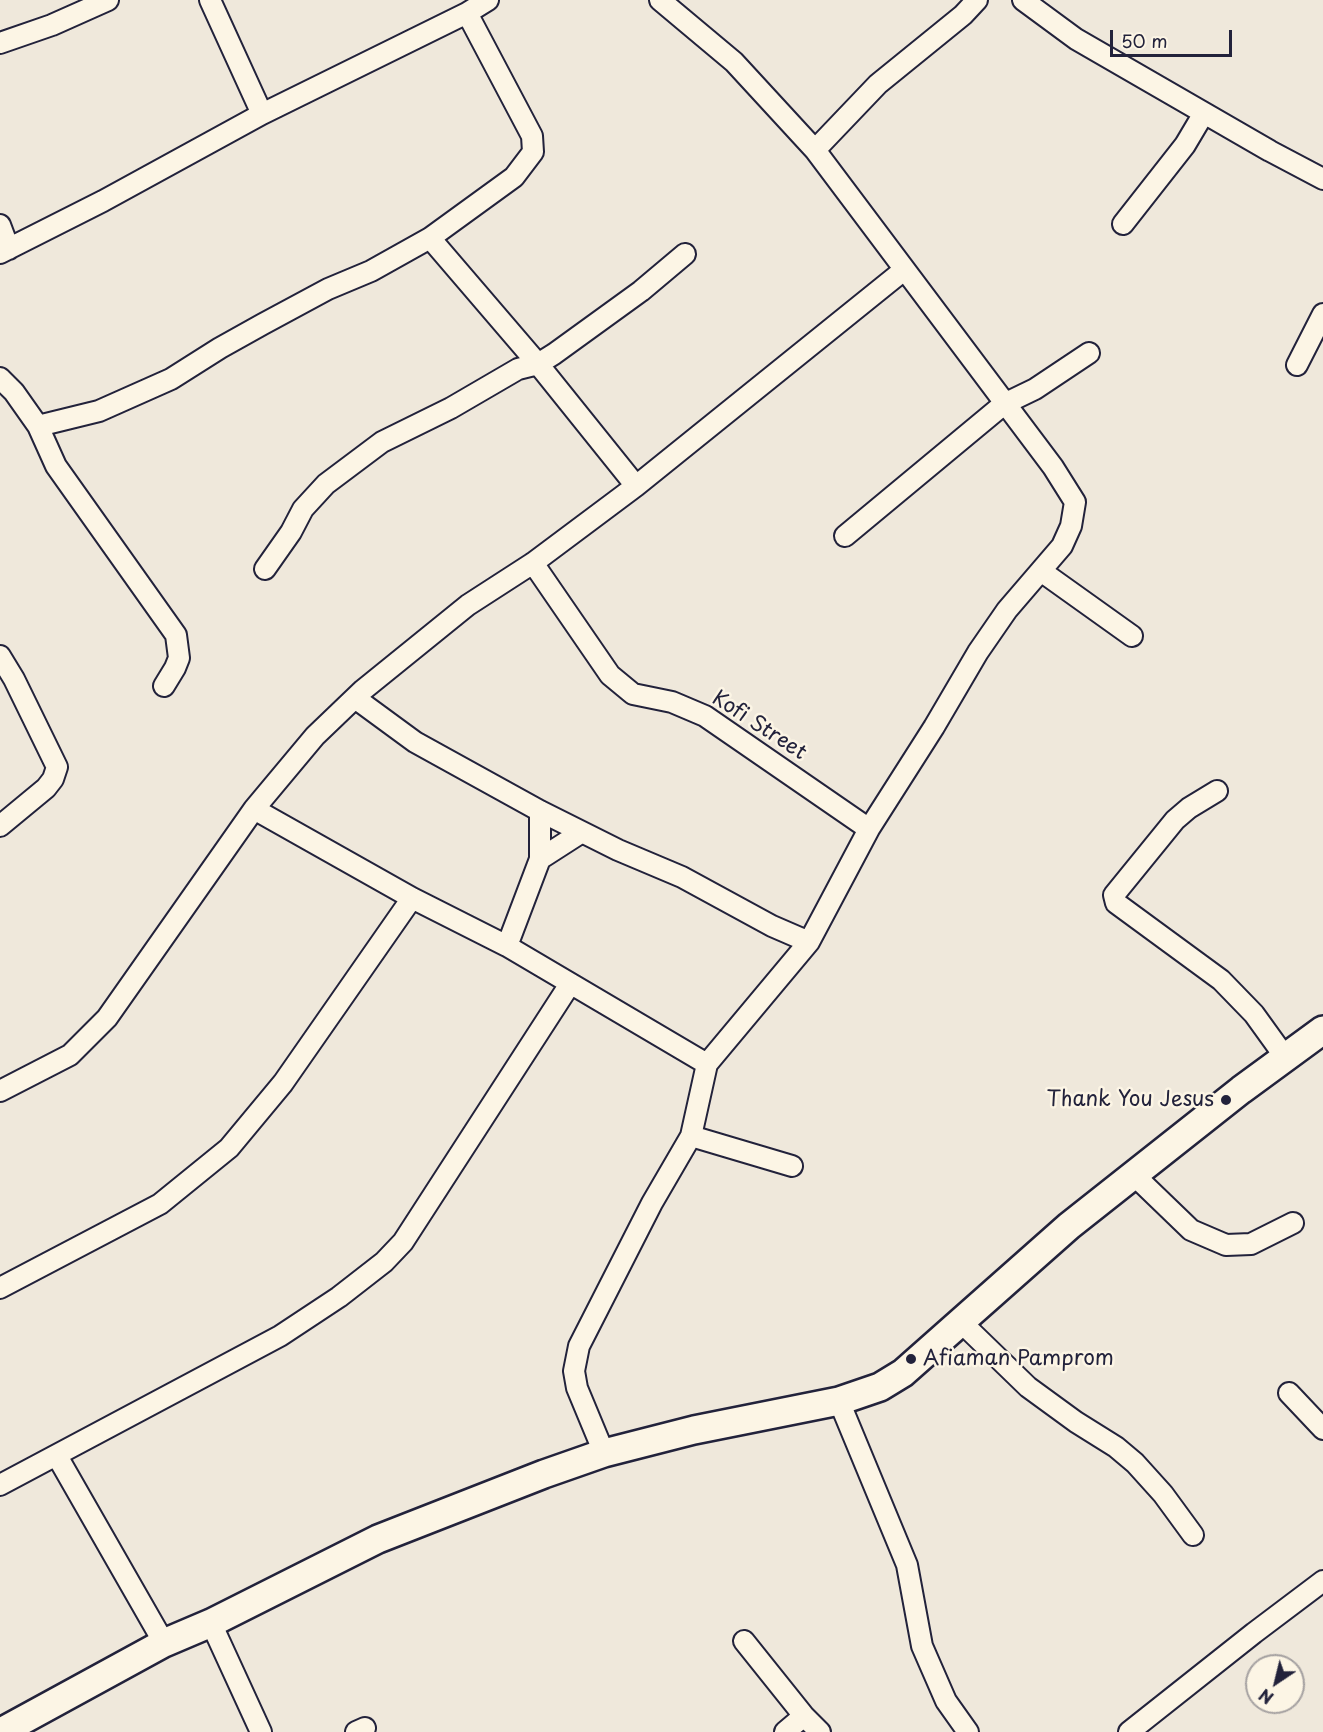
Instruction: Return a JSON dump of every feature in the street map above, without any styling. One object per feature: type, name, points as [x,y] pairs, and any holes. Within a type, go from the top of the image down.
[{"type":"street","points":[[0,43],[80,6],[108,0]]},
{"type":"street","points":[[210,0],[262,114]]},
{"type":"street","points":[[0,225],[4,251],[103,201],[262,114],[467,14],[488,0]]},
{"type":"street","points":[[815,150],[878,84],[963,15],[977,0]]},
{"type":"street","points":[[1023,0],[1076,39],[1323,179]]},
{"type":"street","points":[[604,1453],[577,1388],[574,1371],[579,1346],[652,1203],[691,1136],[707,1064],[809,942],[868,829],[978,652],[1007,610],[1062,546],[1071,526],[1074,502],[1053,467],[815,150],[734,62],[673,4]]},
{"type":"street","points":[[38,426],[99,411],[171,379],[263,324],[328,289],[371,271],[430,238],[514,177],[533,152],[532,136],[467,14]]},
{"type":"street","points":[[1123,224],[1185,145],[1204,113]]},
{"type":"street","points":[[430,238],[538,364],[636,486]]},
{"type":"street","points":[[265,569],[313,496],[382,442],[451,408],[518,369],[538,364],[641,291],[685,254]]},
{"type":"street","points":[[0,1091],[70,1054],[107,1018],[254,809],[315,736],[355,698],[468,605],[533,563],[636,486],[904,270]]},
{"type":"street","points":[[1297,365],[1323,314]]},
{"type":"street","points":[[845,536],[1004,404],[1044,383],[1089,353]]},
{"type":"street","points":[[0,378],[14,392],[38,426],[56,466],[176,635],[179,658],[164,686]]},
{"type":"street","name":"Kofi Street","points":[[533,563],[609,675],[633,694],[672,702],[705,716],[868,829]]},
{"type":"street","points":[[1041,571],[1132,636]]},
{"type":"street","points":[[0,656],[14,679],[57,767],[53,779],[46,788],[0,826]]},
{"type":"street","points":[[355,698],[415,742],[540,811],[682,877],[772,926],[809,942]]},
{"type":"street","points":[[1217,791],[1189,808],[1175,820],[1114,895],[1116,903],[1221,980],[1254,1014],[1285,1057]]},
{"type":"street","points":[[254,809],[412,898],[507,946],[707,1064]]},
{"type":"street","points":[[507,946],[540,859],[540,811]]},
{"type":"street","points":[[540,859],[582,832]]},
{"type":"street","points":[[0,1288],[160,1204],[229,1148],[283,1083],[412,898]]},
{"type":"street","points":[[0,1485],[280,1336],[339,1297],[384,1262],[403,1242],[570,984]]},
{"type":"street","points":[[1,1732],[164,1643],[211,1623],[378,1539],[604,1453],[694,1430],[839,1401],[880,1387],[903,1373],[1069,1226],[1240,1090],[1323,1030]]},
{"type":"street","points":[[691,1136],[792,1166]]},
{"type":"street","points":[[1134,1175],[1191,1230],[1226,1245],[1251,1244],[1293,1223]]},
{"type":"street","points":[[961,1322],[1028,1387],[1076,1422],[1116,1447],[1135,1463],[1163,1494],[1192,1535]]},
{"type":"street","points":[[1288,1393],[1323,1429]]},
{"type":"street","points":[[839,1401],[907,1565],[922,1646],[946,1701],[968,1732]]},
{"type":"street","points":[[57,1456],[164,1643]]},
{"type":"street","points":[[1129,1732],[1323,1581]]},
{"type":"street","points":[[211,1623],[261,1732]]},
{"type":"street","points":[[744,1641],[804,1716],[820,1732]]},
{"type":"street","points":[[785,1732],[804,1716]]},
{"type":"place","name":"Thank You Jesus","points":[[1226,1100]]},
{"type":"place","name":"Afiaman Pamprom","points":[[911,1359]]}]
